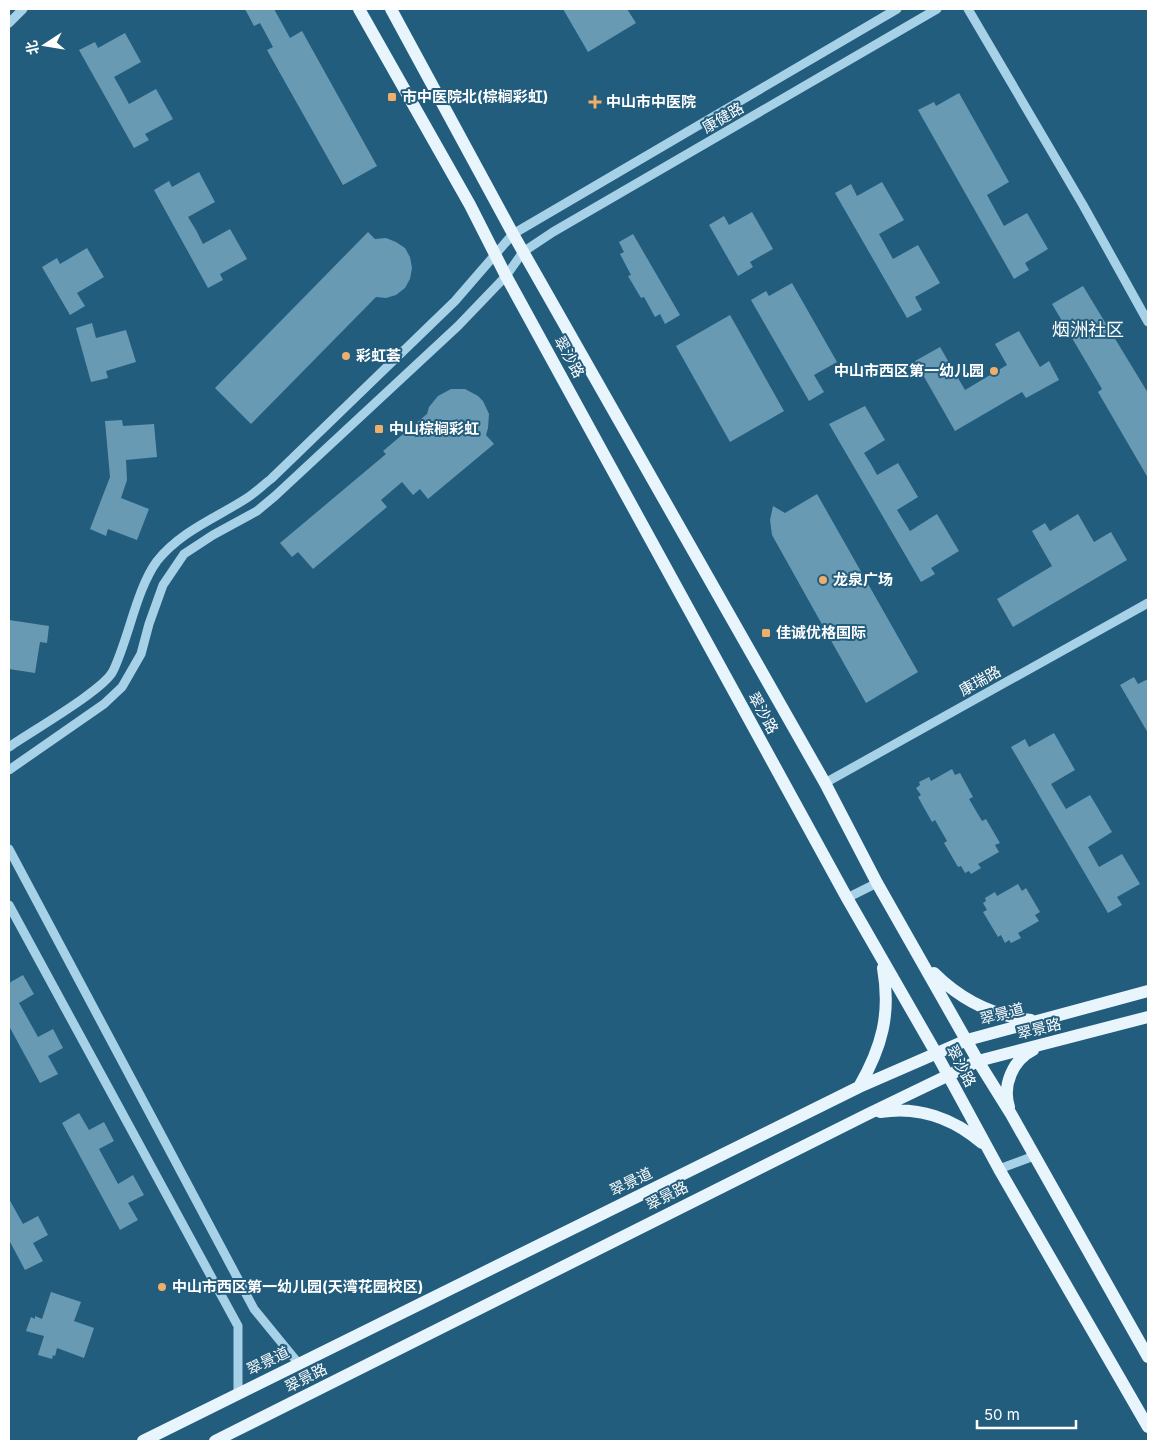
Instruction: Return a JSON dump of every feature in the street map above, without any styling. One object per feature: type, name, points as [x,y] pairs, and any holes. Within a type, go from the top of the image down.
[{"type":"main road","name":"翠沙路","points":[[359,9],[470,205],[506,276],[846,898],[1148,1427]]},
{"type":"main road","name":"翠沙路","points":[[391,9],[513,234],[825,783],[877,883],[968,1040],[978,1061],[1011,1114],[1148,1357]]},
{"type":"main road","points":[[918,953],[945,984],[973,1003],[998,1014],[1039,1020]]},
{"type":"main road","points":[[859,1087],[872,1064],[882,1040],[887,987],[882,961]]},
{"type":"main road","name":"翠景道","points":[[143,1441],[859,1087],[968,1040],[1148,991]]},
{"type":"main road","name":"翠景路","points":[[215,1441],[947,1075],[978,1061],[1148,1017]]},
{"type":"main road","points":[[1011,1114],[1007,1091],[1009,1079],[1014,1068],[1026,1055],[1041,1046]]},
{"type":"main road","points":[[868,1114],[894,1110],[920,1112],[945,1119],[968,1131],[988,1148]]},
{"type":"street","points":[[9,23],[23,9]]},
{"type":"street","name":"康健路","points":[[9,747],[97,689],[112,673],[147,579],[156,563],[172,545],[210,519],[248,498],[271,479],[455,301],[513,234],[897,9]]},
{"type":"street","name":"康健路","points":[[524,252],[570,222],[936,9]]},
{"type":"street","points":[[968,9],[1148,322]]},
{"type":"street","points":[[9,770],[104,704],[122,687],[141,654],[163,585],[184,554],[213,535],[257,511],[458,326],[506,276],[524,252]]},
{"type":"street","points":[[338,414],[349,427]]},
{"type":"street","name":"康瑞路","points":[[825,783],[1148,603]]},
{"type":"street","points":[[9,849],[254,1309],[299,1364]]},
{"type":"street","points":[[846,898],[877,883]]},
{"type":"street","points":[[9,905],[238,1326],[238,1394]]},
{"type":"street","points":[[999,1169],[1034,1156]]},
{"type":"building","points":[[245,9],[274,9],[290,38],[302,31],[377,166],[343,185],[267,50],[273,47],[260,23],[254,26]]},
{"type":"building","points":[[563,9],[627,9],[636,23],[588,52]]},
{"type":"building","points":[[125,33],[141,62],[114,77],[129,104],[156,89],[173,119],[145,134],[149,140],[134,148],[79,50],[95,42],[98,48]]},
{"type":"building","points":[[959,93],[1009,182],[987,195],[1004,226],[1027,213],[1048,249],[1025,263],[1029,270],[1014,279],[918,110],[934,102],[936,106]]},
{"type":"building","points":[[199,172],[215,202],[188,217],[203,244],[230,229],[247,259],[220,274],[223,280],[208,288],[154,190],[169,181],[172,187]]},
{"type":"building","points":[[882,182],[904,220],[879,234],[893,259],[918,245],[940,283],[915,297],[922,310],[907,318],[835,193],[851,184],[857,196]]},
{"type":"building","points":[[752,212],[773,249],[750,262],[753,267],[738,276],[709,225],[724,216],[729,225]]},
{"type":"building","points":[[368,232],[375,239],[386,238],[405,248],[410,257],[412,268],[410,279],[405,288],[396,295],[386,298],[376,297],[251,424],[215,388]]},
{"type":"building","points":[[633,234],[680,315],[665,324],[660,314],[655,317],[644,297],[641,298],[628,276],[631,275],[620,254],[624,252],[619,242]]},
{"type":"building","points":[[87,248],[104,277],[77,293],[85,306],[70,315],[42,267],[57,258],[60,264]]},
{"type":"building","points":[[792,283],[837,362],[814,375],[824,392],[809,401],[751,300],[766,291],[769,296]]},
{"type":"building","points":[[1083,286],[1148,393],[1148,478],[1098,392],[1102,389],[1052,304]]},
{"type":"building","points":[[730,315],[784,411],[730,442],[676,346]]},
{"type":"building","points":[[92,323],[96,338],[126,330],[136,362],[106,371],[108,378],[91,382],[76,328]]},
{"type":"building","points":[[1019,331],[1040,367],[1049,361],[1059,380],[1026,398],[1022,392],[955,431],[915,361],[940,347],[965,390],[1007,365],[995,344]]},
{"type":"building","points":[[451,389],[465,389],[483,401],[489,414],[486,435],[494,444],[428,499],[420,489],[413,495],[402,482],[381,500],[387,507],[313,569],[298,552],[292,557],[280,543],[386,454],[383,451],[427,414],[429,407],[438,396]]},
{"type":"building","points":[[865,406],[885,440],[864,453],[877,475],[898,463],[918,497],[897,510],[910,531],[937,514],[959,551],[931,568],[935,574],[921,582],[829,424]]},
{"type":"building","points":[[122,420],[123,426],[154,424],[157,457],[126,460],[127,480],[121,498],[149,509],[137,540],[108,529],[106,536],[90,529],[110,477],[105,421]]},
{"type":"building","points":[[817,494],[918,672],[866,703],[772,535],[770,520],[773,506],[785,513]]},
{"type":"building","points":[[1078,514],[1094,542],[1111,532],[1127,560],[1013,627],[997,599],[1052,566],[1032,531],[1045,523],[1050,531]]},
{"type":"building","points":[[9,620],[49,626],[47,643],[40,642],[35,673],[9,669]]},
{"type":"building","points":[[1134,677],[1138,684],[1148,679],[1148,733],[1120,685]]},
{"type":"building","points":[[1054,733],[1075,770],[1051,784],[1066,809],[1090,795],[1112,832],[1088,847],[1099,867],[1122,854],[1140,884],[1117,897],[1122,905],[1108,913],[1011,747],[1025,739],[1029,747]]},
{"type":"building","points":[[952,769],[955,775],[960,773],[973,797],[969,799],[982,821],[986,819],[1000,843],[995,845],[999,852],[978,864],[981,868],[971,874],[969,871],[965,873],[961,866],[958,867],[944,843],[947,841],[935,820],[932,822],[918,797],[921,795],[916,788],[920,785],[919,782],[929,777],[931,781]]},
{"type":"building","points":[[1018,884],[1022,891],[1026,888],[1040,912],[1035,915],[1039,921],[1018,933],[1021,938],[1011,943],[1009,940],[1005,943],[1001,935],[998,937],[983,912],[987,910],[983,903],[986,901],[985,898],[995,892],[997,896]]},
{"type":"building","points":[[23,975],[34,994],[19,1003],[38,1037],[53,1029],[63,1048],[48,1056],[58,1074],[40,1083],[9,1026],[9,983]]},
{"type":"building","points":[[79,1113],[89,1130],[104,1122],[114,1141],[99,1149],[118,1184],[133,1175],[144,1195],[128,1203],[138,1220],[120,1230],[62,1123]]},
{"type":"building","points":[[9,1199],[23,1224],[38,1216],[48,1235],[33,1243],[43,1261],[25,1270],[9,1240]]},
{"type":"building","points":[[51,1292],[81,1302],[74,1321],[94,1328],[84,1358],[57,1348],[52,1359],[38,1355],[44,1336],[26,1331],[31,1317],[35,1319],[35,1316],[42,1319]]},
{"type":"place","name":"市中医院北(棕榈彩虹)","points":[[392,97]]},
{"type":"place","name":"中山市中医院","points":[[595,102]]},
{"type":"place","name":"彩虹荟","points":[[346,356]]},
{"type":"place","name":"中山市西区第一幼儿园","points":[[994,371]]},
{"type":"place","name":"中山棕榈彩虹","points":[[379,429]]},
{"type":"place","name":"龙泉广场","points":[[823,580]]},
{"type":"place","name":"佳诚优格国际","points":[[766,633]]},
{"type":"place","name":"中山市西区第一幼儿园(天湾花园校区)","points":[[162,1287]]},
{"type":"district","name":"烟洲社区","points":[[1088,330]]}]
